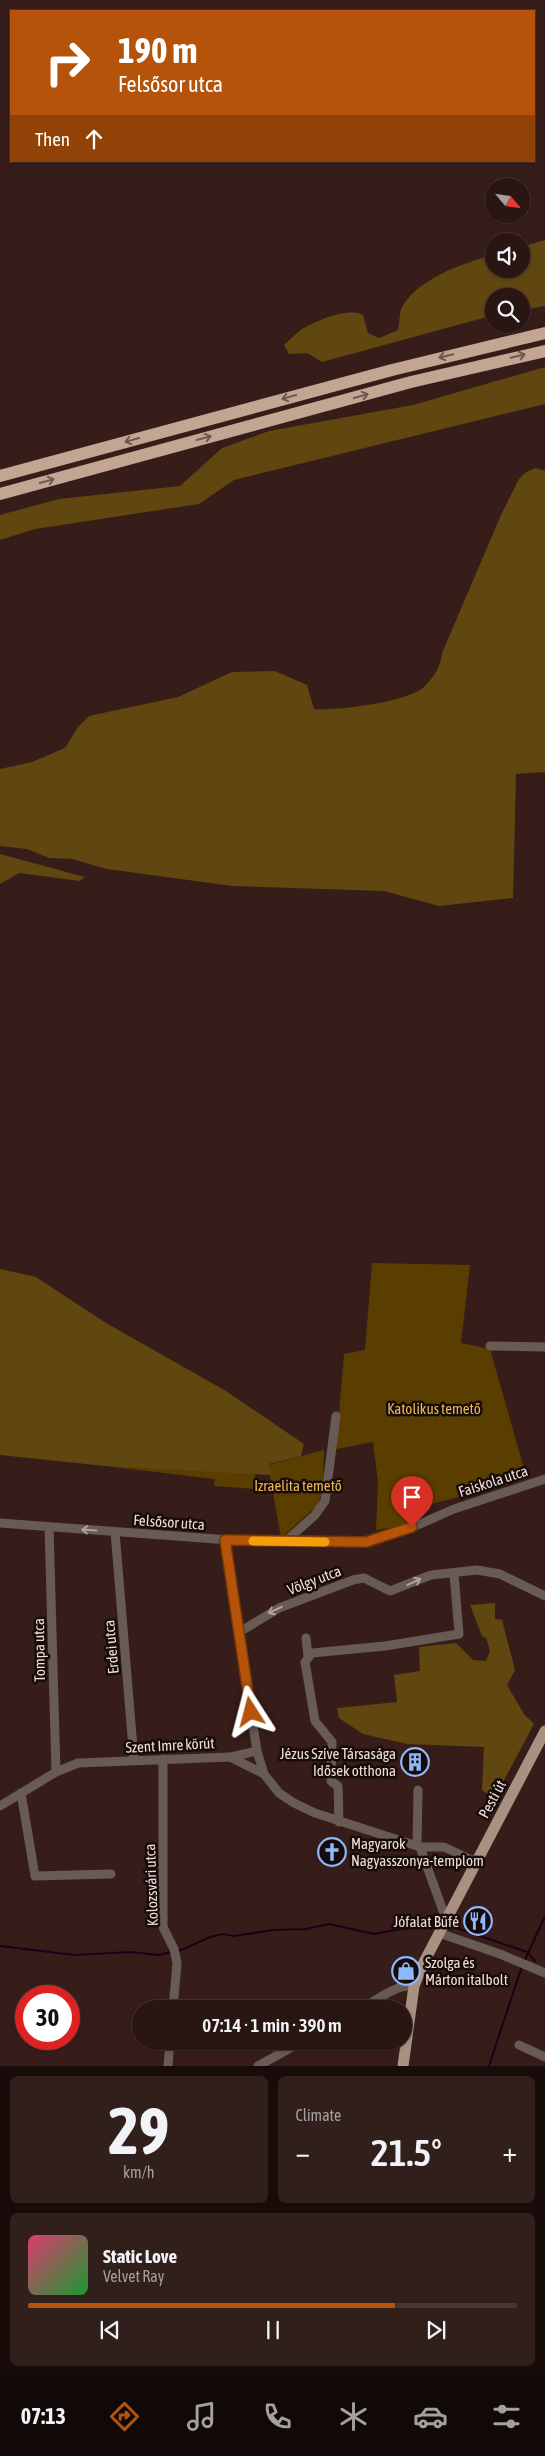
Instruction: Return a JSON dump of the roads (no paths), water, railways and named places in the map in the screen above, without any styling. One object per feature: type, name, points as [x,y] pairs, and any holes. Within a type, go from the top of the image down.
[{"type":"highway","points":[[0,476],[392,370],[545,333]]},
{"type":"highway","points":[[0,494],[412,382],[545,351]]},
{"type":"main road","name":"Pesti út","points":[[403,2066],[414,1986],[446,1919],[545,1731]]},
{"type":"street","points":[[490,1346],[545,1348]]},
{"type":"street","points":[[286,1541],[315,1515],[325,1501],[336,1416]]},
{"type":"street","name":"Faiskola utca","points":[[366,1542],[412,1527],[454,1509],[545,1479]]},
{"type":"street","name":"Felsősor utca","points":[[0,1523],[225,1540],[366,1542]]},
{"type":"street","name":"Tompa utca","points":[[50,1527],[56,1772]]},
{"type":"street","name":"Erdei utca","points":[[115,1532],[134,1760]]},
{"type":"street","points":[[225,1540],[257,1751],[264,1774]]},
{"type":"street","name":"Völgy utca","points":[[238,1633],[279,1608],[353,1580],[364,1578],[390,1591],[431,1575],[477,1570],[495,1572],[545,1596]]},
{"type":"street","points":[[339,1822],[338,1786],[332,1781],[332,1742],[315,1721],[305,1662],[312,1653],[385,1646],[460,1634],[454,1573]]},
{"type":"street","points":[[306,1638],[308,1656]]},
{"type":"street","points":[[230,1757],[257,1751]]},
{"type":"street","name":"Szent Imre körút","points":[[0,1806],[56,1772],[78,1763],[230,1757],[264,1774],[279,1793],[294,1803],[339,1822],[419,1847],[444,1848],[476,1862]]},
{"type":"street","name":"Kolozsvári utca","points":[[163,1759],[164,1927],[175,1953],[173,2000]]},
{"type":"street","points":[[418,1790],[419,1847],[446,1919]]},
{"type":"street","points":[[21,1793],[35,1876],[111,1874]]},
{"type":"street","points":[[438,1898],[442,1902],[450,1903],[460,1893]]},
{"type":"street","points":[[439,1934],[510,1958],[545,1973]]},
{"type":"street","points":[[377,2000],[399,1988],[414,1986]]},
{"type":"street","points":[[518,2045],[545,2057]]},
{"type":"street","points":[[168,2066],[169,2050]]},
{"type":"street","points":[[258,2066],[287,2050]]},
{"type":"waterway","points":[[524,1962],[545,1916]]},
{"type":"waterway","points":[[179,1951],[210,1937],[223,1934],[234,1936],[273,1930],[306,1929],[329,1924],[374,1934],[424,1925],[439,1925]]},
{"type":"waterway","points":[[451,1926],[527,1952],[535,1961]]},
{"type":"waterway","points":[[0,1946],[75,1955],[130,1952],[159,1955],[171,1952]]},
{"type":"waterway","points":[[489,2066],[522,1966]]},
{"type":"place","name":"Jézus Szíve Társasága Idősek otthona","points":[[415,1762]]},
{"type":"place","name":"Magyarok Nagyasszonya-templom","points":[[332,1852]]},
{"type":"place","name":"Jófalat Büfé","points":[[478,1921]]},
{"type":"place","name":"Szolga és Márton italbolt","points":[[406,1971]]},
{"type":"park label","name":"Katolikus temető","points":[[434,1408]]},
{"type":"park label","name":"Izraelita temető","points":[[298,1485]]}]
